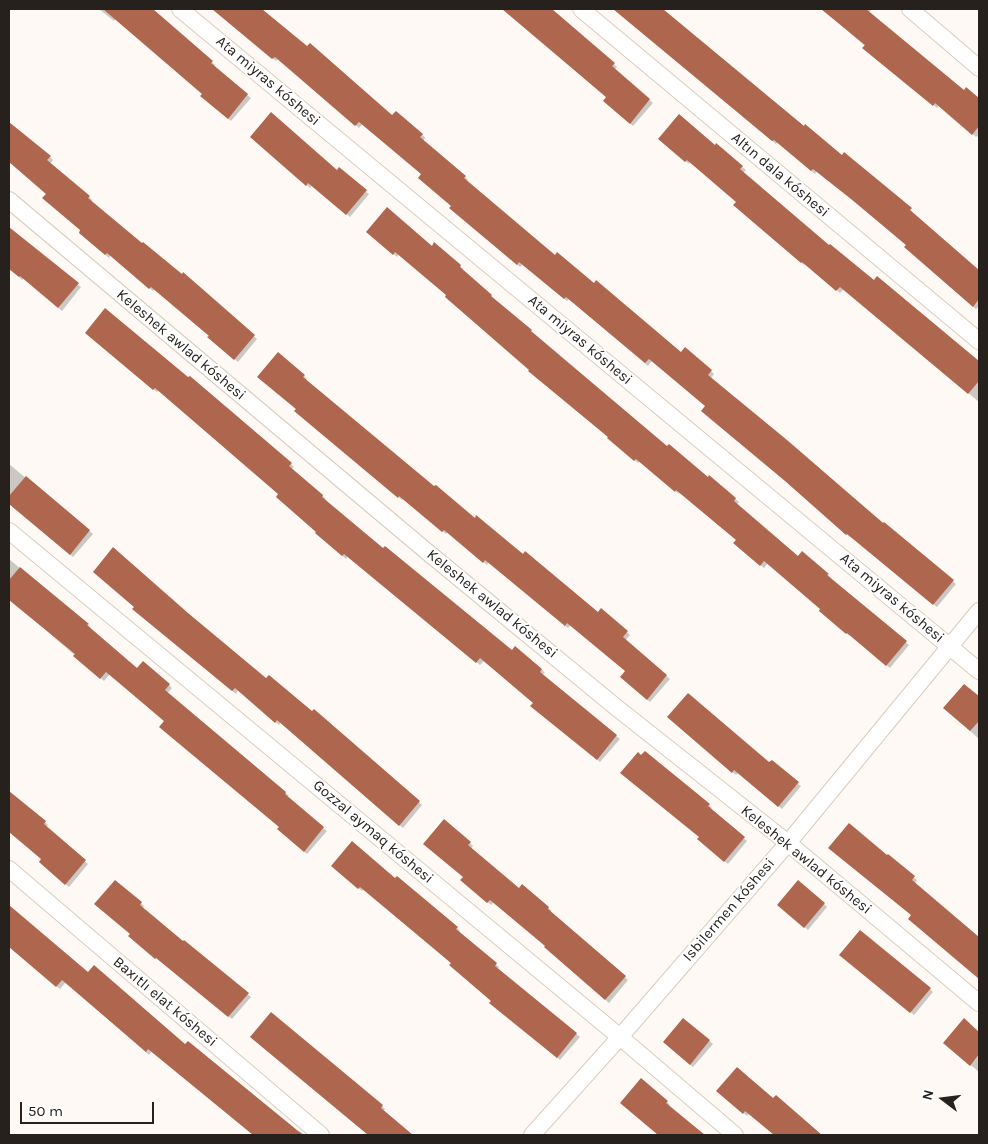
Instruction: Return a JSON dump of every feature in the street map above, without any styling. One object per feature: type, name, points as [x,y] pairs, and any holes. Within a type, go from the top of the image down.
[{"type":"street","name":"Ata miyras kóshesi","points":[[180,9],[979,671]]},
{"type":"street","name":"Altın dala kóshesi","points":[[581,9],[979,341]]},
{"type":"street","points":[[910,9],[979,68]]},
{"type":"street","name":"Keleshek awlad kóshesi","points":[[9,200],[425,550],[617,708],[788,843],[979,1003]]},
{"type":"street","name":"Gozzal aymaq kóshesi","points":[[9,530],[620,1037],[735,1135]]},
{"type":"street","name":"Isbilermen kóshesi","points":[[532,1135],[620,1037],[788,843],[979,612]]},
{"type":"street","name":"Baxıtlı elat kóshesi","points":[[9,869],[321,1135]]},
{"type":"building","points":[[103,9],[153,9],[213,61],[211,63],[248,94],[228,119],[200,96],[202,94]]},
{"type":"building","points":[[212,9],[262,9],[307,46],[310,43],[392,115],[396,111],[423,134],[420,137],[466,176],[464,178],[555,255],[557,252],[594,283],[596,280],[681,352],[685,347],[712,370],[708,375],[883,523],[954,580],[933,605],[846,535],[701,411],[705,406],[649,359],[645,363],[566,297],[564,299],[519,262],[517,265],[449,208],[451,206],[418,178],[421,174],[359,122],[355,126],[275,57],[272,59]]},
{"type":"building","points":[[502,9],[552,9],[615,63],[612,66],[650,99],[630,124],[603,101],[606,97]]},
{"type":"building","points":[[613,9],[663,9],[804,126],[805,124],[842,155],[844,152],[912,208],[910,210],[979,270],[979,299],[973,307],[904,247],[906,245],[851,199],[813,169],[811,171],[774,140],[772,141]]},
{"type":"building","points":[[821,9],[866,9],[964,90],[966,87],[979,98],[979,126],[972,135],[935,103],[933,106],[862,48],[865,45]]},
{"type":"building","points":[[271,112],[337,170],[339,167],[367,190],[346,215],[308,183],[306,186],[250,137]]},
{"type":"building","points":[[679,114],[743,166],[740,169],[829,245],[874,280],[877,276],[979,361],[979,381],[968,394],[840,287],[836,291],[801,263],[733,205],[736,202],[687,160],[685,162],[658,139]]},
{"type":"building","points":[[9,122],[51,156],[47,160],[90,196],[88,198],[142,243],[182,274],[183,272],[255,335],[234,360],[207,337],[209,336],[151,287],[149,289],[107,253],[105,255],[79,233],[80,230],[42,198],[46,194],[9,162]]},
{"type":"building","points":[[387,207],[432,246],[434,242],[461,265],[460,267],[491,296],[667,446],[669,444],[708,477],[709,475],[736,498],[734,501],[798,556],[802,551],[829,574],[827,575],[907,641],[886,666],[819,611],[820,609],[764,561],[760,566],[733,543],[736,540],[676,490],[675,492],[636,459],[634,461],[528,371],[445,297],[446,295],[395,252],[393,255],[366,232]]},
{"type":"building","points":[[9,227],[79,283],[58,308],[9,269]]},
{"type":"building","points":[[105,308],[188,377],[190,376],[292,463],[289,466],[323,495],[322,497],[383,548],[385,546],[512,650],[515,646],[542,669],[540,672],[617,735],[597,760],[530,706],[533,703],[480,658],[476,663],[344,554],[342,556],[276,497],[278,494],[155,388],[153,390],[85,333]]},
{"type":"building","points":[[278,352],[305,375],[303,377],[434,486],[436,485],[475,518],[476,515],[523,554],[525,551],[598,612],[601,608],[628,631],[623,637],[667,675],[647,700],[620,677],[625,671],[567,623],[565,626],[485,560],[483,563],[444,530],[442,532],[399,496],[398,498],[294,411],[296,409],[257,377]]},
{"type":"building","points":[[26,476],[90,530],[70,555],[9,504],[9,496]]},
{"type":"building","points":[[113,547],[266,678],[269,675],[312,711],[314,709],[420,801],[399,826],[277,720],[275,723],[235,688],[232,691],[132,609],[134,607],[93,572]]},
{"type":"building","points":[[20,567],[89,624],[87,625],[137,668],[143,661],[170,684],[165,690],[286,792],[285,794],[324,827],[304,852],[277,829],[279,827],[159,727],[164,721],[106,672],[100,679],[73,656],[75,654],[9,600],[9,580]]},
{"type":"building","points":[[964,684],[979,696],[979,721],[970,731],[943,708]]},
{"type":"building","points":[[688,693],[769,762],[772,760],[799,782],[778,807],[734,770],[732,773],[667,717]]},
{"type":"building","points":[[645,751],[710,804],[708,806],[745,837],[724,862],[697,839],[699,837],[620,773],[638,752],[641,755]]},
{"type":"building","points":[[9,791],[46,821],[44,824],[86,860],[65,885],[39,862],[41,859],[9,832]]},
{"type":"building","points":[[444,819],[471,842],[468,845],[519,888],[522,884],[626,976],[605,1000],[490,900],[487,903],[460,880],[463,877],[423,844]]},
{"type":"building","points":[[849,823],[915,876],[912,880],[979,937],[979,979],[908,919],[911,915],[828,848]]},
{"type":"building","points":[[352,841],[395,878],[397,876],[458,927],[456,929],[497,963],[495,966],[577,1033],[557,1058],[489,1003],[491,1001],[449,965],[451,963],[360,887],[358,889],[331,866]]},
{"type":"building","points":[[115,880],[142,902],[140,905],[249,993],[228,1017],[155,959],[128,936],[130,934],[94,904]]},
{"type":"building","points":[[798,880],[825,903],[804,928],[777,905]]},
{"type":"building","points":[[9,905],[88,972],[94,965],[185,1044],[188,1041],[303,1135],[253,1135],[148,1049],[146,1052],[62,980],[56,987],[9,947]]},
{"type":"building","points":[[860,930],[931,988],[910,1013],[839,955]]},
{"type":"building","points":[[271,1012],[383,1105],[381,1108],[413,1135],[368,1135],[250,1037]]},
{"type":"building","points":[[683,1018],[710,1040],[690,1065],[663,1042]]},
{"type":"building","points":[[964,1018],[979,1032],[979,1054],[970,1066],[943,1043]]},
{"type":"building","points":[[737,1067],[773,1098],[776,1095],[822,1135],[774,1135],[745,1111],[743,1114],[716,1091]]},
{"type":"building","points":[[641,1078],[668,1101],[666,1103],[705,1135],[658,1135],[620,1103]]}]
